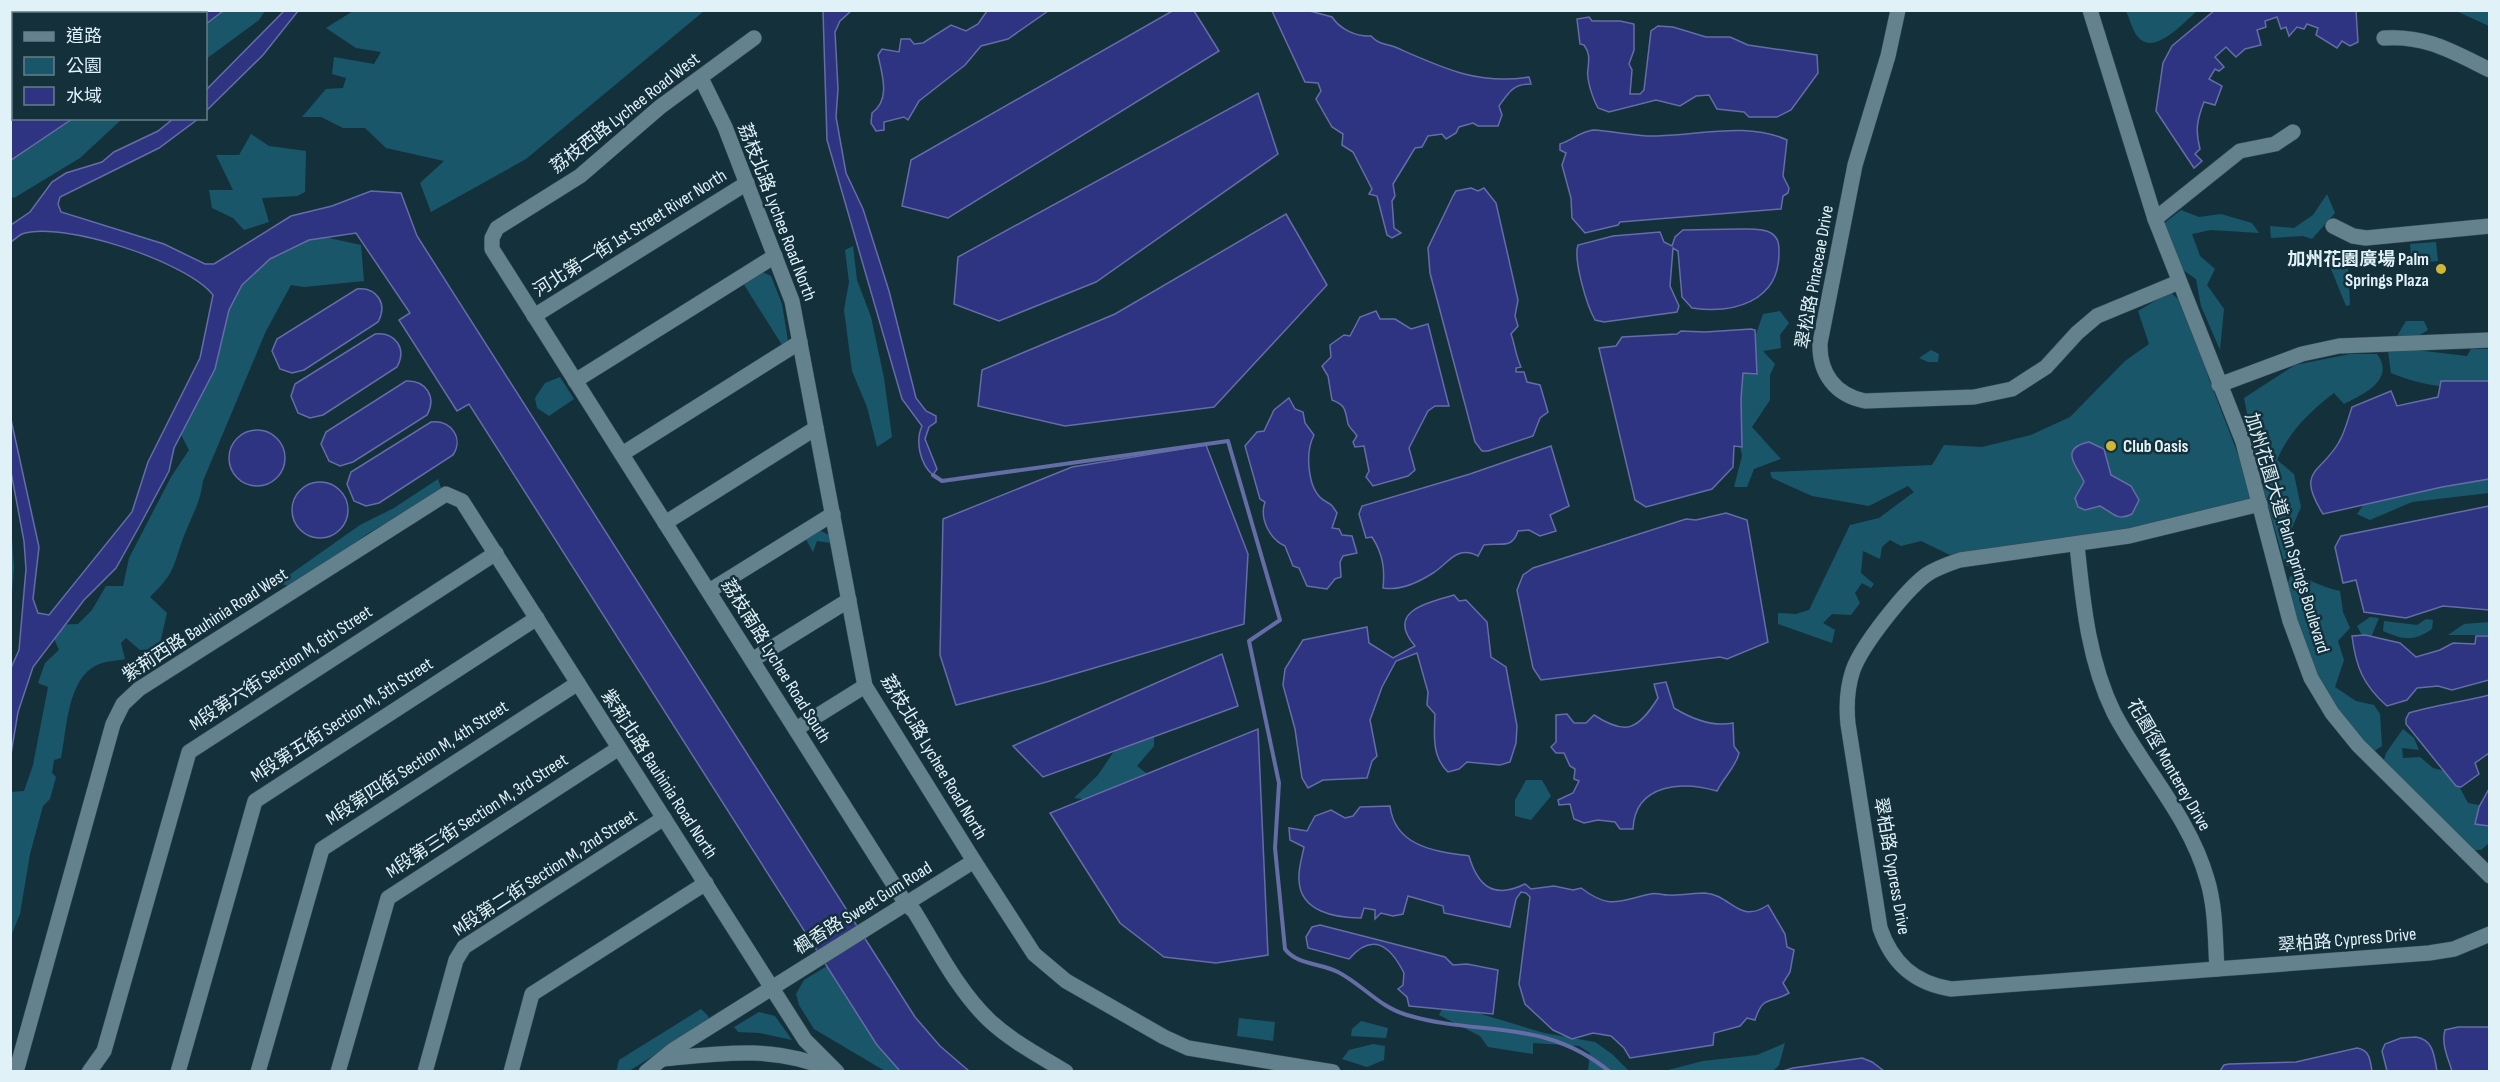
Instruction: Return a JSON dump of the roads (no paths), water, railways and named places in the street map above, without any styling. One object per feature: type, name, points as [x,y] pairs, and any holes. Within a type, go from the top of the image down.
[{"type":"street","name":"翠松路 Pinaceae Drive","points":[[1898,10],[1888,56],[1855,165],[1820,343],[1821,362],[1835,387],[1849,396],[1865,400],[1974,397],[2000,393],[2036,376],[2097,316],[2179,282]]},
{"type":"street","name":"加州花園大道 Palm Springs Boulevard","points":[[2090,10],[2156,219],[2243,442],[2296,641],[2321,696],[2358,745],[2490,876]]},
{"type":"street","points":[[2384,38],[2406,36],[2424,40],[2490,70]]},
{"type":"street","name":"荔枝西路 Lychee Road West","points":[[492,238],[497,228],[580,176],[660,107],[754,38]]},
{"type":"street","name":"荔枝北路 Lychee Road North","points":[[701,78],[725,127],[792,301],[865,686],[974,861],[1034,954],[1054,973],[1176,1043],[1272,1067],[1333,1071]]},
{"type":"street","points":[[2156,219],[2240,151],[2275,144],[2293,132]]},
{"type":"street","name":"河北第一街 1st Street River North","points":[[534,316],[747,183]]},
{"type":"street","points":[[2333,226],[2353,236],[2367,238],[2490,226]]},
{"type":"street","name":"荔枝南路 Lychee Road South","points":[[492,238],[495,255],[906,904],[914,911],[973,1003],[989,1020],[1024,1047],[1066,1071]]},
{"type":"street","points":[[576,381],[775,256]]},
{"type":"street","points":[[2219,385],[2302,354],[2339,346],[2490,340]]},
{"type":"street","points":[[622,454],[800,342]]},
{"type":"street","points":[[665,523],[816,428]]},
{"type":"street","name":"紫荊北路 Bauhinia Road North","points":[[452,495],[462,501],[496,553],[805,1040],[835,1071]]},
{"type":"street","name":"紫荊西路 Bauhinia Road West","points":[[16,1071],[113,724],[123,704],[139,689],[435,499],[452,495]]},
{"type":"street","name":"翠柏路 Cypress Drive","points":[[2260,504],[2137,534],[2077,545],[1960,560],[1936,569],[1913,586],[1858,658],[1847,695],[1847,717],[1880,928],[1894,958],[1919,980],[1951,989],[2442,951],[2466,945],[2490,934]]},
{"type":"street","points":[[709,591],[833,514]]},
{"type":"street","name":"花園徑 Monterey Drive","points":[[2077,545],[2086,627],[2109,700],[2196,850],[2208,880],[2217,969]]},
{"type":"street","name":"M段第六街 Section M, 6th Street","points":[[89,1071],[104,1051],[189,752],[496,553]]},
{"type":"street","points":[[752,660],[849,600]]},
{"type":"street","name":"M段第五街 Section M, 5th Street","points":[[178,1071],[255,801],[537,618]]},
{"type":"street","name":"M段第四街 Section M, 4th Street","points":[[258,1071],[322,849],[578,683]]},
{"type":"street","points":[[796,729],[865,686]]},
{"type":"street","name":"M段第三街 Section M, 3rd Street","points":[[338,1071],[388,898],[619,748]]},
{"type":"street","name":"M段第二街 Section M, 2nd Street","points":[[425,1071],[460,951],[664,818]]},
{"type":"street","name":"楓香路 Sweet Gum Road","points":[[646,1071],[661,1059],[974,861]]},
{"type":"street","points":[[511,1071],[532,994],[706,883]]},
{"type":"street","points":[[661,1059],[762,1052],[806,1060],[835,1071]]},
{"type":"water","points":[[17,10],[223,11],[207,23],[207,12],[16,12]]},
{"type":"water","points":[[1174,10],[1194,11],[1219,51],[948,218],[902,206],[911,160]]},
{"type":"water","points":[[2215,10],[2356,11],[2358,42],[2350,46],[2342,41],[2337,48],[2316,35],[2318,28],[2307,24],[2304,29],[2297,27],[2289,36],[2286,27],[2281,29],[2277,17],[2265,21],[2266,27],[2257,30],[2261,45],[2245,49],[2236,57],[2226,47],[2215,57],[2224,67],[2219,71],[2215,69],[2209,79],[2222,86],[2215,105],[2204,102],[2198,120],[2200,149],[2195,154],[2202,161],[2194,168],[2156,111],[2163,63],[2172,46]]},
{"type":"water","points":[[284,11],[298,11],[263,55],[207,110],[207,89]]},
{"type":"water","points":[[823,11],[851,11],[840,21],[835,32],[838,89],[836,117],[846,173],[863,209],[889,291],[916,398],[926,411],[936,416],[936,422],[929,427],[925,439],[937,469],[933,475],[925,465],[920,452],[919,438],[922,426],[902,399],[827,140]]},
{"type":"water","points":[[987,11],[1048,11],[1008,39],[981,46],[965,65],[919,101],[908,120],[904,117],[884,122],[884,130],[876,131],[871,123],[872,113],[882,101],[884,86],[878,55],[882,49],[899,52],[901,39],[910,39],[914,44],[923,43],[951,25],[966,31],[978,24]]},
{"type":"water","points":[[1272,11],[1310,11],[1332,17],[1349,31],[1371,36],[1379,42],[1445,68],[1476,77],[1493,79],[1529,77],[1531,84],[1516,87],[1506,97],[1499,106],[1502,115],[1498,126],[1478,126],[1473,123],[1459,127],[1456,133],[1446,139],[1442,134],[1428,136],[1422,147],[1415,148],[1393,184],[1394,228],[1401,233],[1392,238],[1387,235],[1377,196],[1369,194],[1372,189],[1353,152],[1342,145],[1343,134],[1332,127],[1316,99],[1321,91],[1318,83],[1305,82]]},
{"type":"water","points":[[1589,17],[1592,21],[1620,21],[1634,24],[1634,50],[1629,64],[1632,70],[1630,94],[1640,94],[1644,90],[1651,31],[1658,26],[1673,27],[1706,37],[1730,37],[1748,45],[1817,55],[1818,73],[1791,110],[1777,117],[1749,117],[1744,112],[1717,109],[1709,95],[1696,96],[1680,106],[1656,100],[1609,112],[1598,108],[1594,100],[1588,78],[1588,53],[1584,45],[1580,44],[1577,19]]},
{"type":"water","points":[[12,18],[12,120],[71,120],[11,160],[10,21]]},
{"type":"water","points":[[1258,93],[1278,154],[1096,282],[999,321],[954,304],[958,257]]},
{"type":"water","points":[[172,120],[197,120],[159,148],[60,197],[58,204],[61,212],[164,244],[205,264],[214,264],[291,216],[332,206],[371,191],[401,193],[417,236],[915,1017],[940,1046],[969,1071],[900,1071],[877,1045],[469,404],[457,411],[399,320],[410,313],[356,233],[309,240],[270,259],[242,285],[229,310],[215,369],[174,448],[169,471],[140,525],[116,568],[84,600],[33,667],[18,712],[11,754],[11,668],[19,650],[26,569],[24,541],[11,472],[10,415],[39,547],[33,599],[38,613],[49,615],[132,512],[148,462],[200,358],[213,295],[199,282],[178,270],[123,247],[93,238],[40,231],[22,234],[11,242],[11,225],[30,212],[52,182],[66,173],[102,162],[114,152],[158,131]]},
{"type":"water","points":[[1593,130],[1653,136],[1738,130],[1772,134],[1787,140],[1783,176],[1789,188],[1788,193],[1783,196],[1781,209],[1620,222],[1618,225],[1585,233],[1572,218],[1571,198],[1562,165],[1566,153],[1560,150],[1560,144]]},
{"type":"water","points":[[1471,188],[1478,191],[1484,188],[1496,203],[1518,300],[1515,316],[1518,326],[1511,334],[1521,367],[1516,368],[1516,372],[1524,372],[1527,382],[1540,385],[1548,412],[1540,418],[1533,436],[1488,451],[1482,451],[1475,442],[1430,273],[1428,248],[1456,191]]},
{"type":"water","points":[[1286,214],[1327,285],[1214,407],[1065,426],[978,406],[982,370],[1115,314]]},
{"type":"water","points":[[1756,229],[1768,231],[1776,237],[1779,253],[1777,270],[1771,283],[1762,294],[1751,301],[1723,309],[1692,308],[1682,297],[1678,251],[1673,248],[1670,286],[1679,306],[1677,312],[1604,322],[1595,320],[1579,272],[1578,245],[1613,236],[1660,232],[1664,242],[1672,246],[1675,237],[1683,230]]},
{"type":"water","points":[[357,289],[370,291],[379,298],[382,309],[378,322],[304,370],[292,373],[280,369],[272,351],[277,339]]},
{"type":"water","points":[[1376,311],[1380,319],[1395,319],[1411,329],[1428,324],[1449,406],[1435,406],[1428,411],[1409,448],[1415,470],[1408,476],[1373,486],[1366,477],[1369,471],[1364,446],[1355,447],[1353,442],[1357,436],[1349,426],[1342,406],[1332,400],[1328,376],[1322,366],[1331,357],[1330,345],[1344,335],[1350,336],[1360,317]]},
{"type":"water","points":[[1755,330],[1757,374],[1743,373],[1742,447],[1734,446],[1733,467],[1712,489],[1646,507],[1635,500],[1599,348],[1616,346],[1622,337],[1677,334],[1681,331]]},
{"type":"water","points":[[375,334],[389,336],[398,343],[401,354],[397,367],[323,415],[310,418],[298,413],[291,396],[295,384]]},
{"type":"water","points":[[406,381],[419,383],[428,391],[431,402],[427,415],[353,462],[340,466],[329,461],[321,444],[326,432]]},
{"type":"water","points":[[2441,381],[2489,381],[2489,479],[2442,487],[2323,514],[2311,488],[2311,480],[2339,442],[2352,407],[2391,391],[2397,406],[2438,397]]},
{"type":"water","points":[[1289,398],[1295,409],[1303,412],[1305,423],[1314,435],[1309,451],[1309,471],[1314,489],[1337,513],[1332,528],[1339,529],[1342,535],[1352,536],[1357,553],[1343,556],[1340,562],[1341,577],[1335,579],[1327,589],[1307,586],[1299,568],[1293,566],[1285,546],[1275,539],[1267,528],[1263,515],[1265,502],[1260,499],[1245,446],[1257,432],[1264,431],[1274,410]]},
{"type":"water","points":[[431,422],[444,424],[454,431],[457,442],[453,455],[379,503],[366,506],[354,501],[347,484],[351,472]]},
{"type":"water","points":[[257,430],[268,432],[277,438],[283,447],[285,458],[283,469],[277,478],[268,484],[257,486],[246,484],[237,478],[231,469],[229,458],[231,447],[237,438],[246,432]]},
{"type":"water","points":[[2089,442],[2104,449],[2111,475],[2131,486],[2139,500],[2132,514],[2118,517],[2100,506],[2085,510],[2078,507],[2075,498],[2084,482],[2072,454],[2079,445]]},
{"type":"water","points":[[1206,445],[1248,554],[1244,624],[1043,683],[956,705],[940,655],[943,519],[1072,467]]},
{"type":"water","points":[[1551,446],[1569,506],[1550,515],[1556,531],[1540,536],[1529,530],[1518,531],[1509,543],[1484,545],[1478,556],[1470,553],[1458,554],[1433,573],[1416,582],[1403,587],[1383,588],[1384,574],[1381,556],[1372,537],[1366,538],[1359,514],[1362,506],[1470,474]]},
{"type":"water","points":[[320,482],[331,484],[340,490],[346,499],[348,510],[346,521],[340,530],[331,536],[320,538],[309,536],[300,530],[294,521],[292,510],[294,499],[300,490],[309,484]]},
{"type":"water","points":[[2489,506],[2489,610],[2443,606],[2406,618],[2364,612],[2356,580],[2343,583],[2335,547],[2341,536]]},
{"type":"water","points":[[1726,513],[1747,520],[1768,642],[1727,659],[1720,657],[1541,680],[1533,668],[1517,590],[1523,575],[1533,568],[1686,519],[1696,520]]},
{"type":"water","points":[[1454,595],[1459,601],[1466,600],[1487,622],[1491,657],[1506,667],[1517,726],[1516,743],[1510,762],[1500,765],[1467,762],[1459,769],[1448,772],[1437,753],[1434,730],[1435,714],[1427,705],[1428,692],[1417,653],[1396,661],[1382,687],[1370,720],[1377,756],[1372,761],[1367,778],[1323,780],[1308,788],[1302,778],[1295,729],[1283,685],[1285,669],[1303,640],[1367,627],[1369,643],[1393,658],[1415,646],[1407,634],[1405,624],[1407,617],[1422,605]]},
{"type":"water","points":[[2365,635],[2400,643],[2416,657],[2440,650],[2453,643],[2475,644],[2476,636],[2489,636],[2489,680],[2452,690],[2438,686],[2417,688],[2407,700],[2387,706],[2366,683],[2356,657],[2352,636]]},
{"type":"water","points":[[1222,654],[1238,706],[1043,777],[1013,746]]},
{"type":"water","points":[[1666,682],[1674,708],[1703,721],[1718,724],[1733,723],[1734,746],[1739,753],[1717,791],[1676,786],[1651,794],[1642,802],[1636,814],[1633,829],[1620,829],[1615,822],[1598,820],[1584,823],[1574,819],[1570,804],[1559,805],[1558,800],[1573,793],[1579,781],[1574,779],[1575,769],[1570,766],[1564,753],[1556,753],[1551,747],[1556,742],[1556,715],[1567,714],[1574,723],[1586,723],[1594,715],[1615,726],[1630,726],[1644,717],[1658,698],[1654,684]]},
{"type":"water","points":[[2489,695],[2489,753],[2475,763],[2479,774],[2461,787],[2456,786],[2406,724],[2406,719],[2409,713]]},
{"type":"water","points":[[1258,729],[1268,955],[1216,963],[1164,957],[1120,923],[1050,813]]},
{"type":"water","points":[[2489,789],[2489,826],[2475,824],[2479,807]]},
{"type":"water","points":[[1390,806],[1393,820],[1408,839],[1430,849],[1469,856],[1477,876],[1482,882],[1496,890],[1525,884],[1531,889],[1554,886],[1573,890],[1581,888],[1600,899],[1615,902],[1652,893],[1673,895],[1705,893],[1714,895],[1742,911],[1758,910],[1768,905],[1785,934],[1787,947],[1794,950],[1790,972],[1783,983],[1789,993],[1761,1006],[1755,1020],[1747,1018],[1740,1026],[1714,1033],[1713,1045],[1630,1058],[1624,1048],[1611,1036],[1593,1033],[1572,1039],[1553,1030],[1525,1004],[1519,984],[1530,897],[1526,893],[1521,892],[1516,899],[1510,927],[1444,913],[1443,906],[1408,896],[1403,914],[1393,916],[1381,913],[1375,919],[1375,910],[1364,908],[1361,918],[1341,917],[1321,911],[1306,899],[1301,891],[1299,876],[1304,847],[1290,840],[1289,828],[1307,831],[1315,816],[1331,810],[1345,818],[1353,816],[1360,807]]},
{"type":"water","points":[[1320,925],[1445,957],[1453,965],[1467,964],[1498,970],[1493,1014],[1409,1006],[1407,997],[1398,989],[1403,985],[1404,973],[1387,949],[1373,944],[1365,946],[1349,959],[1308,948],[1306,937],[1312,927]]},
{"type":"water","points":[[2458,1027],[2489,1027],[2489,1071],[2452,1071],[2444,1035],[2445,1030]]},
{"type":"water","points":[[2416,1037],[2430,1045],[2437,1071],[2387,1071],[2382,1051],[2385,1044],[2401,1038]]},
{"type":"water","points":[[2357,1048],[2367,1053],[2372,1071],[2220,1071],[2224,1065],[2229,1064],[2296,1062]]},
{"type":"water","points":[[1862,1058],[1884,1071],[1783,1071],[1793,1068]]},
{"type":"waterway","points":[[933,475],[942,481],[1228,441],[1280,620],[1249,641],[1279,783],[1275,848],[1285,949],[1302,961],[1338,972],[1388,1007],[1407,1015],[1434,1022],[1512,1031],[1561,1043],[1585,1055],[1610,1072]]},
{"type":"place","name":"加州花園廣場 Palm Springs Plaza","points":[[2441,269]]},
{"type":"place","name":"Club Oasis","points":[[2111,446]]}]
